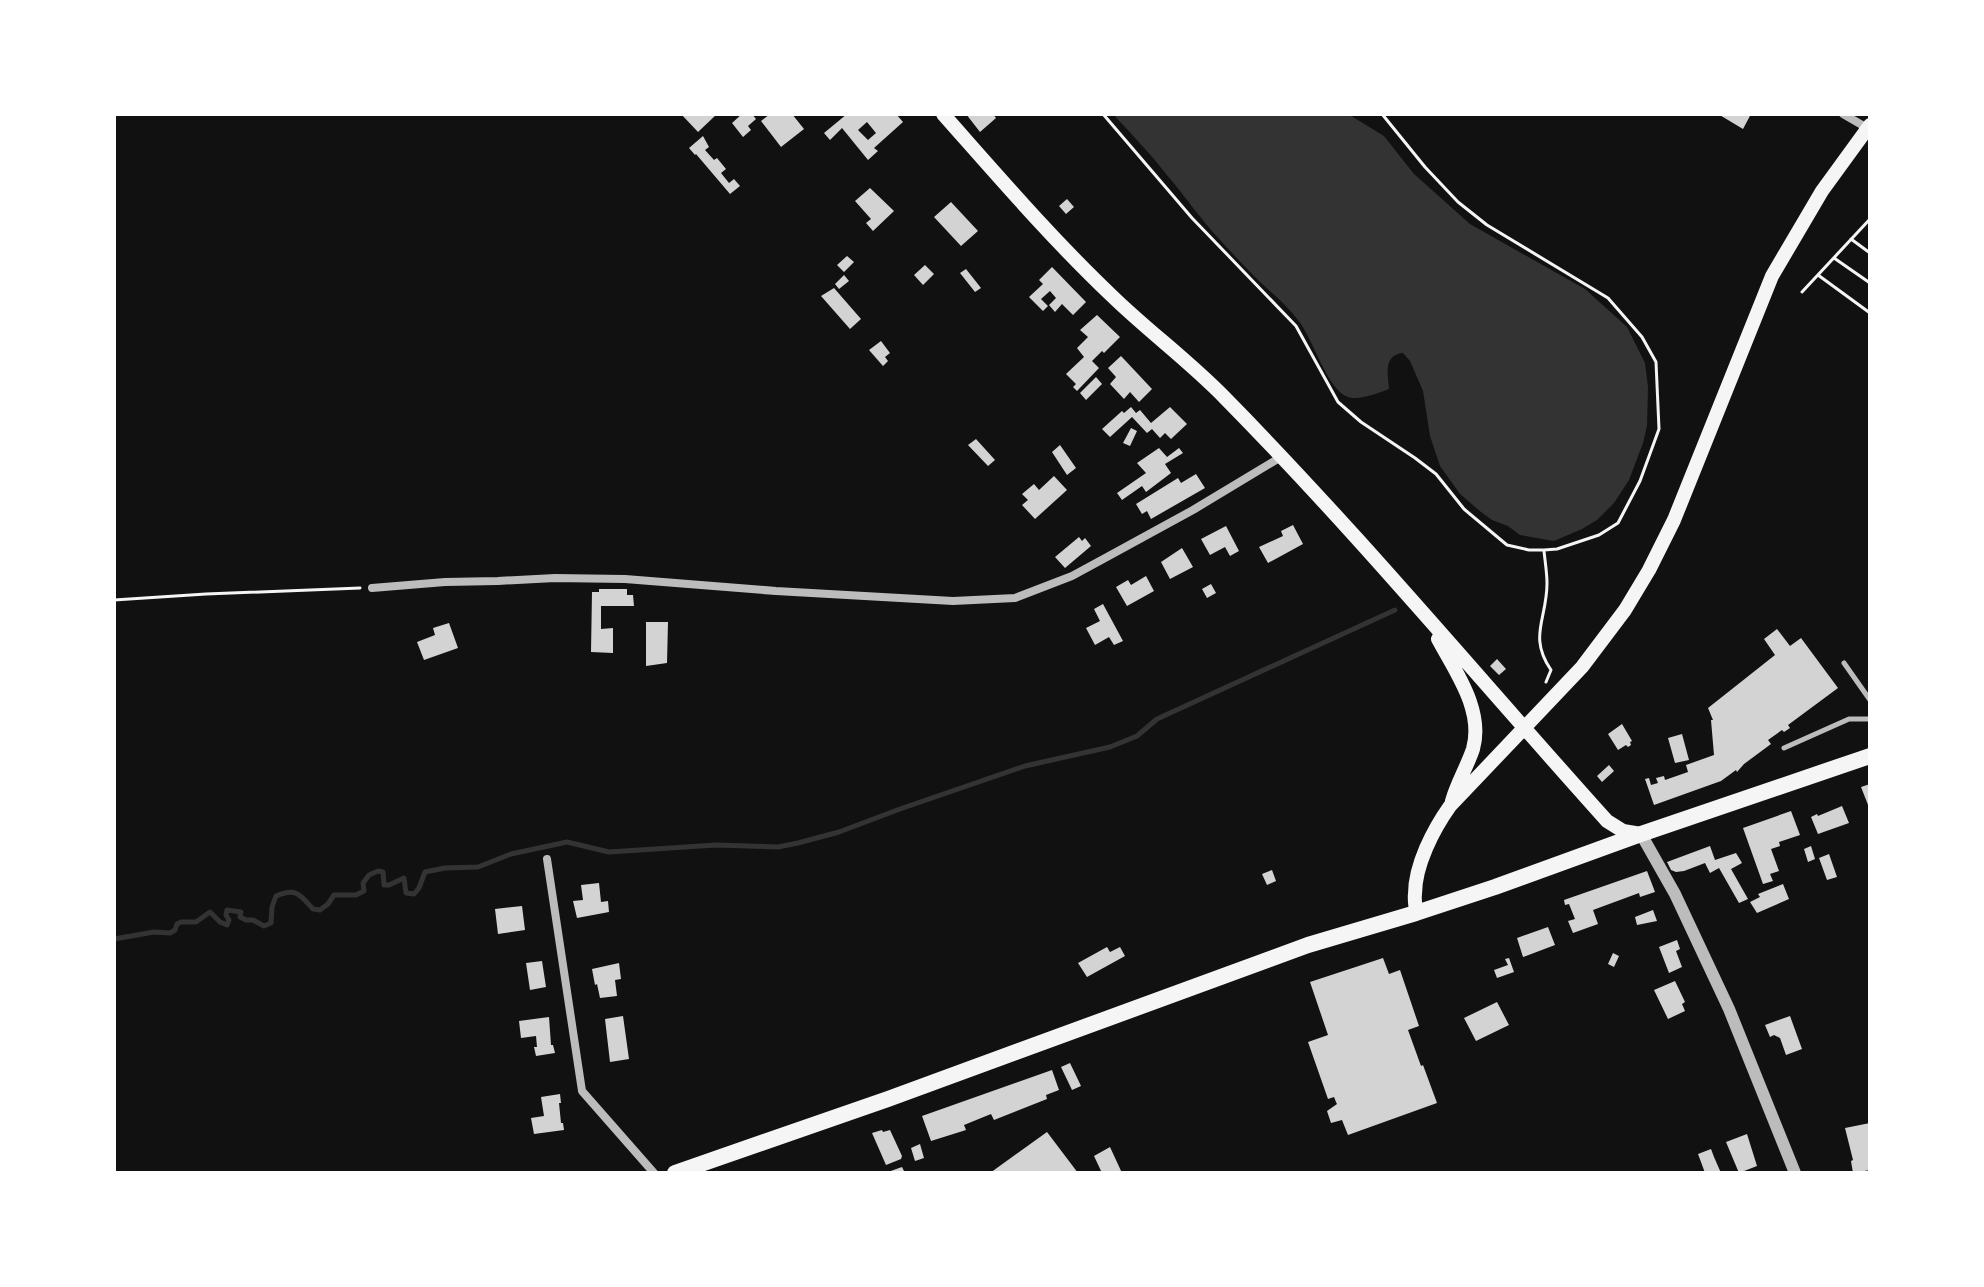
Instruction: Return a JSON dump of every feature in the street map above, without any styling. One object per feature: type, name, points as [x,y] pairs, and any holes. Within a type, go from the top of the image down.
[{"type":"main road","points":[[943,114],[1060,245],[1112,297],[1223,395],[1607,821],[1623,831],[1641,834]]},
{"type":"main road","points":[[1416,913],[1414,893],[1435,828],[1450,806],[1553,699],[1603,640],[1649,570],[1674,520],[1772,276],[1822,191],[1869,127]]},
{"type":"main road","points":[[1428,620],[1474,714],[1476,731],[1473,748],[1450,806]]},
{"type":"main road","points":[[675,1173],[888,1099],[1308,945],[1495,887],[1870,756]]},
{"type":"street","points":[[1843,114],[1869,127]]},
{"type":"street","points":[[372,588],[555,578],[625,579],[953,601],[1015,598],[1072,576],[1193,510],[1281,457]]},
{"type":"street","points":[[1641,834],[1675,894],[1729,1009],[1795,1173]]},
{"type":"street","points":[[547,859],[582,1091],[654,1173]]},
{"type":"lane","points":[[1844,663],[1870,700]]},
{"type":"lane","points":[[1784,748],[1849,719],[1870,719]]},
{"type":"path","points":[[1103,114],[1202,229],[1296,326],[1338,402],[1361,422],[1436,474],[1464,509],[1507,545],[1529,550],[1557,549],[1599,535],[1618,523],[1640,481],[1659,429],[1656,362],[1642,337],[1608,298],[1487,225],[1458,202],[1382,114]]},
{"type":"path","points":[[1802,292],[1869,221]]},
{"type":"path","points":[[1851,239],[1870,253]]},
{"type":"path","points":[[1834,258],[1870,283]]},
{"type":"path","points":[[1818,275],[1870,313]]},
{"type":"path","points":[[1544,550],[1547,581],[1538,637],[1542,657],[1551,670],[1545,686],[1553,699]]},
{"type":"path","points":[[114,600],[372,588]]},
{"type":"shaded area","points":[[1113,114],[1348,114],[1384,136],[1414,174],[1470,224],[1585,289],[1627,327],[1645,363],[1647,426],[1629,480],[1614,503],[1597,520],[1554,541],[1520,535],[1481,512],[1460,494],[1440,466],[1430,436],[1423,391],[1410,361],[1403,353],[1390,362],[1389,389],[1357,398],[1340,392],[1293,314],[1214,233]]},
{"type":"building","points":[[681,114],[717,114],[698,132]]},
{"type":"building","points":[[742,114],[752,114],[756,119],[743,137],[732,123]]},
{"type":"building","points":[[770,114],[792,114],[804,129],[781,147],[761,121]]},
{"type":"building","points":[[847,114],[896,114],[903,122],[874,148],[878,151],[868,160],[842,128],[830,140],[824,133]],"holes":[[[867,122],[876,133],[868,140],[858,130]]]},
{"type":"building","points":[[966,114],[993,114],[996,118],[980,132]]},
{"type":"building","points":[[1718,114],[1751,114],[1743,129]]},
{"type":"building","points":[[703,136],[709,147],[705,150],[726,169],[721,173],[729,183],[734,179],[740,186],[730,194],[689,148]]},
{"type":"building","points":[[870,188],[894,211],[873,231],[866,223],[871,219],[855,201]]},
{"type":"building","points":[[1067,199],[1074,207],[1066,214],[1059,206]]},
{"type":"building","points":[[951,202],[978,231],[961,246],[934,217]]},
{"type":"building","points":[[847,256],[854,262],[844,272],[837,265]]},
{"type":"building","points":[[925,265],[934,274],[923,285],[914,275]]},
{"type":"building","points":[[1052,267],[1086,302],[1073,315],[1062,304],[1055,312],[1049,305],[1056,298],[1050,291],[1041,299],[1048,306],[1043,311],[1029,297],[1043,284],[1039,280]]},
{"type":"building","points":[[966,269],[981,288],[975,292],[960,273]]},
{"type":"building","points":[[844,275],[849,281],[839,289],[835,284]]},
{"type":"building","points":[[834,288],[861,319],[850,329],[821,296]]},
{"type":"building","points":[[1097,315],[1120,337],[1092,361],[1099,368],[1077,391],[1073,387],[1076,384],[1066,374],[1084,357],[1077,348],[1088,337],[1080,330]]},
{"type":"building","points":[[881,341],[890,353],[885,357],[888,361],[883,366],[869,350]]},
{"type":"building","points":[[1121,356],[1152,389],[1139,402],[1130,392],[1124,399],[1110,384],[1116,377],[1108,368]]},
{"type":"building","points":[[1096,377],[1102,384],[1086,400],[1080,393]]},
{"type":"building","points":[[1131,407],[1136,413],[1140,410],[1151,423],[1170,407],[1187,424],[1171,439],[1165,433],[1160,438],[1152,429],[1147,433],[1132,417],[1110,437],[1102,429]]},
{"type":"building","points":[[1131,428],[1137,431],[1130,446],[1123,443]]},
{"type":"building","points":[[976,439],[995,460],[988,466],[968,445]]},
{"type":"building","points":[[1060,445],[1076,468],[1067,475],[1052,452]]},
{"type":"building","points":[[1159,448],[1167,457],[1179,448],[1183,453],[1165,464],[1171,473],[1146,492],[1142,486],[1122,500],[1117,493],[1146,473],[1137,463]]},
{"type":"building","points":[[1196,474],[1205,488],[1151,519],[1147,511],[1142,514],[1136,504],[1178,478],[1181,483]]},
{"type":"building","points":[[1054,476],[1067,490],[1035,519],[1022,505],[1028,500],[1022,494],[1034,484],[1039,490]]},
{"type":"building","points":[[1293,525],[1303,544],[1268,563],[1259,547],[1283,536],[1281,531]]},
{"type":"building","points":[[1226,526],[1239,551],[1230,556],[1225,547],[1210,555],[1201,539]]},
{"type":"building","points":[[1079,537],[1082,541],[1085,538],[1091,546],[1065,568],[1055,557]]},
{"type":"building","points":[[1182,548],[1193,567],[1170,579],[1161,562]]},
{"type":"building","points":[[1146,576],[1154,591],[1127,606],[1116,587],[1128,580],[1131,585]]},
{"type":"building","points":[[1211,584],[1216,593],[1207,598],[1202,589]]},
{"type":"building","points":[[599,589],[627,589],[627,595],[633,595],[634,606],[601,606],[601,629],[613,628],[613,653],[591,652],[592,592],[599,592]]},
{"type":"building","points":[[1103,604],[1123,641],[1114,645],[1109,637],[1095,645],[1086,628],[1100,621],[1094,609]]},
{"type":"building","points":[[646,622],[668,622],[667,663],[646,666]]},
{"type":"building","points":[[449,623],[458,648],[424,660],[417,642],[435,635],[433,628]]},
{"type":"building","points":[[1777,629],[1790,646],[1801,638],[1838,688],[1788,725],[1790,728],[1768,740],[1771,744],[1737,772],[1721,781],[1654,805],[1645,779],[1649,778],[1651,785],[1658,783],[1656,778],[1664,776],[1665,780],[1688,772],[1686,765],[1714,755],[1713,720],[1708,708],[1775,655],[1764,639]]},
{"type":"building","points":[[1497,659],[1506,669],[1499,675],[1490,666]]},
{"type":"building","points":[[1622,724],[1632,741],[1628,747],[1626,745],[1618,750],[1608,734]]},
{"type":"building","points":[[1682,734],[1689,760],[1675,763],[1668,738]]},
{"type":"building","points":[[1609,765],[1614,771],[1602,782],[1597,776]]},
{"type":"building","points":[[1870,784],[1870,810],[1861,787]]},
{"type":"building","points":[[1842,806],[1849,823],[1818,834],[1811,817]]},
{"type":"building","points":[[1791,811],[1800,835],[1779,842],[1780,846],[1771,849],[1779,871],[1770,874],[1773,881],[1763,884],[1743,828]]},
{"type":"building","points":[[1710,846],[1715,860],[1736,853],[1742,863],[1731,869],[1748,899],[1739,903],[1719,868],[1710,873],[1705,863],[1676,872],[1667,862]]},
{"type":"building","points":[[1811,846],[1815,859],[1808,862],[1804,849]]},
{"type":"building","points":[[1829,854],[1837,877],[1827,880],[1819,858]]},
{"type":"building","points":[[1272,870],[1276,881],[1267,885],[1262,874]]},
{"type":"building","points":[[1647,871],[1655,892],[1640,897],[1639,893],[1593,910],[1598,924],[1573,933],[1568,921],[1575,919],[1564,900]]},
{"type":"building","points":[[599,883],[601,902],[608,901],[609,912],[577,918],[573,901],[583,900],[581,885]]},
{"type":"building","points":[[1783,884],[1789,899],[1757,913],[1750,902],[1760,897],[1758,894]]},
{"type":"building","points":[[522,906],[525,930],[498,934],[495,909]]},
{"type":"building","points":[[1653,910],[1657,921],[1637,925],[1635,917]]},
{"type":"building","points":[[1548,927],[1555,945],[1523,957],[1517,938]]},
{"type":"building","points":[[1677,940],[1680,949],[1676,951],[1682,967],[1669,973],[1659,947]]},
{"type":"building","points":[[1107,947],[1110,952],[1120,947],[1125,956],[1087,977],[1078,963]]},
{"type":"building","points":[[1613,953],[1619,956],[1614,967],[1608,964]]},
{"type":"building","points":[[1383,958],[1389,974],[1400,970],[1419,1026],[1408,1030],[1437,1103],[1348,1135],[1342,1120],[1331,1123],[1327,1111],[1337,1104],[1334,1097],[1328,1099],[1308,1042],[1328,1035],[1310,982]]},
{"type":"building","points":[[1509,958],[1514,972],[1497,978],[1494,970],[1508,965],[1505,959]]},
{"type":"building","points":[[542,961],[546,987],[530,990],[526,963]]},
{"type":"building","points":[[619,963],[621,979],[615,980],[617,996],[600,998],[592,969]]},
{"type":"building","points":[[1675,981],[1685,1002],[1682,1004],[1685,1011],[1668,1019],[1654,990]]},
{"type":"building","points":[[1497,1002],[1509,1025],[1476,1041],[1464,1018]]},
{"type":"building","points":[[623,1016],[629,1059],[610,1062],[605,1019]]},
{"type":"building","points":[[1790,1016],[1802,1049],[1786,1055],[1780,1038],[1770,1037],[1765,1025]]},
{"type":"building","points":[[549,1017],[551,1045],[555,1053],[536,1056],[536,1036],[521,1038],[519,1021]]},
{"type":"building","points":[[1070,1063],[1081,1086],[1072,1090],[1061,1067]]},
{"type":"building","points":[[1052,1070],[1059,1090],[1046,1095],[1047,1099],[994,1120],[991,1114],[964,1125],[966,1130],[931,1141],[922,1116]]},
{"type":"building","points":[[560,1094],[564,1130],[534,1134],[531,1118],[544,1116],[541,1097]]},
{"type":"building","points":[[1870,1123],[1870,1170],[1853,1173],[1845,1128]]},
{"type":"building","points":[[890,1130],[902,1156],[886,1165],[872,1133]]},
{"type":"building","points":[[1047,1132],[1078,1173],[990,1173]]},
{"type":"building","points":[[1747,1134],[1757,1166],[1739,1173],[1726,1142]]},
{"type":"building","points":[[920,1144],[924,1158],[915,1161],[911,1148]]},
{"type":"building","points":[[1110,1147],[1122,1173],[1102,1173],[1094,1156]]},
{"type":"building","points":[[1711,1149],[1721,1173],[1705,1173],[1698,1154]]},
{"type":"building","points":[[902,1167],[905,1173],[885,1173]]},
{"type":"waterway","points":[[114,939],[154,932],[170,933],[177,924],[196,922],[210,912],[227,925],[227,910],[241,912],[240,917],[264,926],[271,923],[276,896],[294,892],[313,909],[320,910],[334,895],[356,895],[364,891],[363,883],[369,875],[378,871],[383,872],[384,885],[404,878],[406,893],[414,894],[425,872],[478,867],[511,854],[567,842],[609,852],[716,845],[778,847],[798,843],[839,832],[1025,766],[1110,747],[1137,736],[1157,719],[1395,610]]}]
